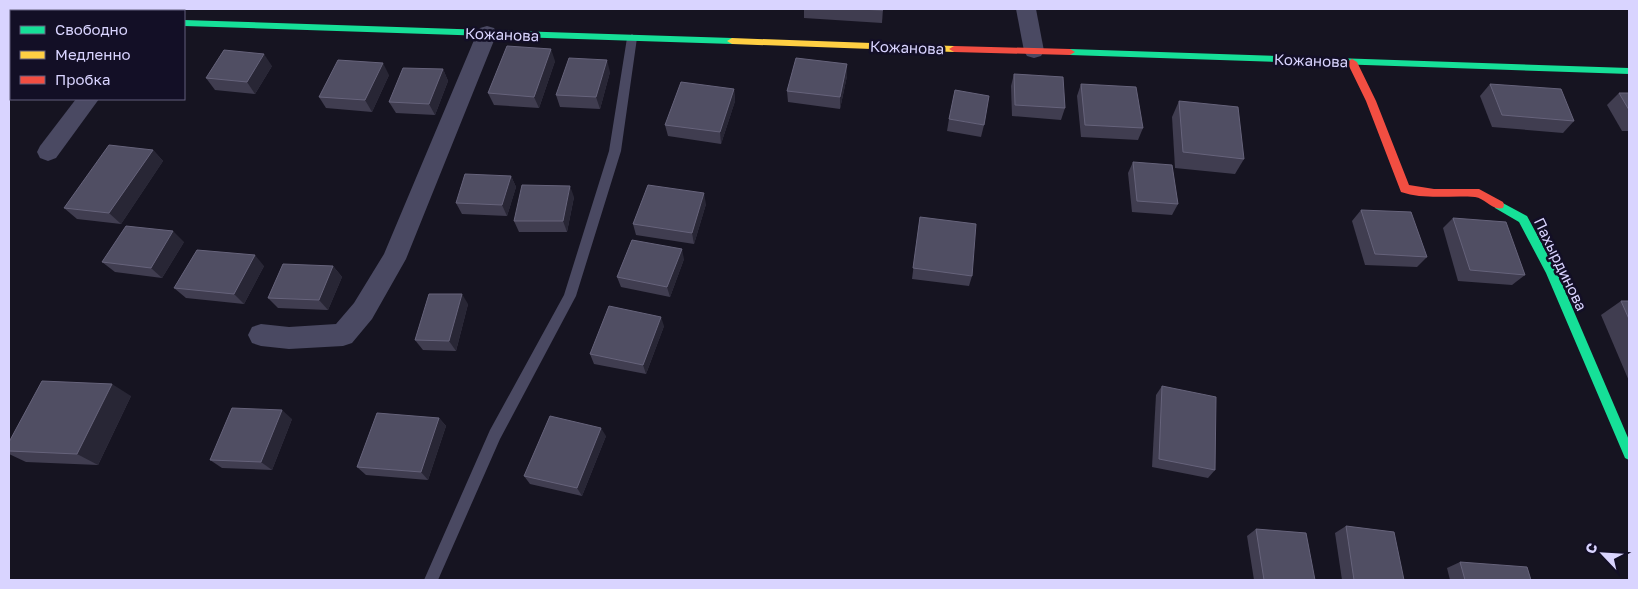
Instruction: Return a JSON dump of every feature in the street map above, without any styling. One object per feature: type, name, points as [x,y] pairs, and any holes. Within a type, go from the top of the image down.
[{"type":"street","points":[[1026,9],[1034,51]]},
{"type":"street","name":"Кожанова","points":[[185,23],[1629,71]]},
{"type":"street","points":[[261,335],[289,338],[343,336],[363,311],[398,251],[414,216],[438,149],[487,33]]},
{"type":"street","name":"Пахырдинова","points":[[1352,62],[1371,101],[1405,189],[1434,193],[1479,194],[1523,220],[1552,272],[1629,454]]},
{"type":"street","points":[[48,152],[87,100]]},
{"type":"lane","points":[[431,580],[494,435],[570,296],[615,151],[632,38]]},
{"type":"building","points":[[507,46],[551,49],[534,97],[488,93]]},
{"type":"building","points":[[224,50],[264,54],[247,82],[206,78]]},
{"type":"building","points":[[569,58],[607,60],[596,97],[556,95]]},
{"type":"building","points":[[796,58],[847,64],[840,97],[787,91]]},
{"type":"building","points":[[338,60],[383,63],[365,100],[319,97]]},
{"type":"building","points":[[403,68],[443,69],[429,104],[389,102]]},
{"type":"building","points":[[1014,74],[1063,77],[1065,108],[1015,105]]},
{"type":"building","points":[[681,82],[734,89],[720,132],[665,125]]},
{"type":"building","points":[[1081,84],[1136,87],[1143,128],[1085,125]]},
{"type":"building","points":[[1490,84],[1561,89],[1574,121],[1502,115]]},
{"type":"building","points":[[955,90],[989,96],[984,125],[949,119]]},
{"type":"building","points":[[1619,93],[1629,93],[1629,110]]},
{"type":"building","points":[[1179,101],[1238,107],[1244,159],[1183,152]]},
{"type":"building","points":[[109,145],[153,150],[109,213],[64,208]]},
{"type":"building","points":[[1133,162],[1172,165],[1178,204],[1137,201]]},
{"type":"building","points":[[465,174],[511,176],[502,205],[456,203]]},
{"type":"building","points":[[522,185],[570,186],[563,221],[514,221]]},
{"type":"building","points":[[648,185],[704,193],[692,233],[633,224]]},
{"type":"building","points":[[1361,210],[1411,212],[1427,257],[1375,254]]},
{"type":"building","points":[[920,217],[976,224],[972,276],[913,268]]},
{"type":"building","points":[[1453,218],[1506,222],[1525,275],[1470,270]]},
{"type":"building","points":[[126,226],[173,231],[151,268],[102,262]]},
{"type":"building","points":[[632,240],[682,249],[667,287],[617,277]]},
{"type":"building","points":[[197,250],[255,255],[234,294],[174,288]]},
{"type":"building","points":[[283,264],[333,266],[319,300],[268,298]]},
{"type":"building","points":[[429,294],[462,294],[449,341],[415,340]]},
{"type":"building","points":[[1621,301],[1629,301],[1629,319]]},
{"type":"building","points":[[609,306],[661,317],[643,365],[590,354]]},
{"type":"building","points":[[42,381],[112,384],[77,454],[9,451],[9,442]]},
{"type":"building","points":[[1162,386],[1216,397],[1215,470],[1159,459]]},
{"type":"building","points":[[232,408],[282,410],[261,462],[210,460]]},
{"type":"building","points":[[377,413],[439,418],[421,472],[357,467]]},
{"type":"building","points":[[550,416],[601,428],[577,488],[524,476]]},
{"type":"building","points":[[1346,526],[1394,532],[1404,580],[1354,580]]},
{"type":"building","points":[[1256,529],[1306,533],[1315,580],[1264,580]]},
{"type":"building","points":[[1460,562],[1527,567],[1531,580],[1465,580]]},
{"type":"traffic: fast","points":[[185,23],[732,41]]},
{"type":"traffic: fast","points":[[1070,52],[1629,71]]},
{"type":"traffic: fast","points":[[1499,205],[1523,219],[1551,272],[1629,454]]},
{"type":"traffic: slow","points":[[732,41],[954,49]]},
{"type":"traffic: jam","points":[[954,49],[1070,52]]},
{"type":"traffic: jam","points":[[1352,62],[1371,101],[1405,189],[1434,193],[1479,193],[1499,205]]}]
